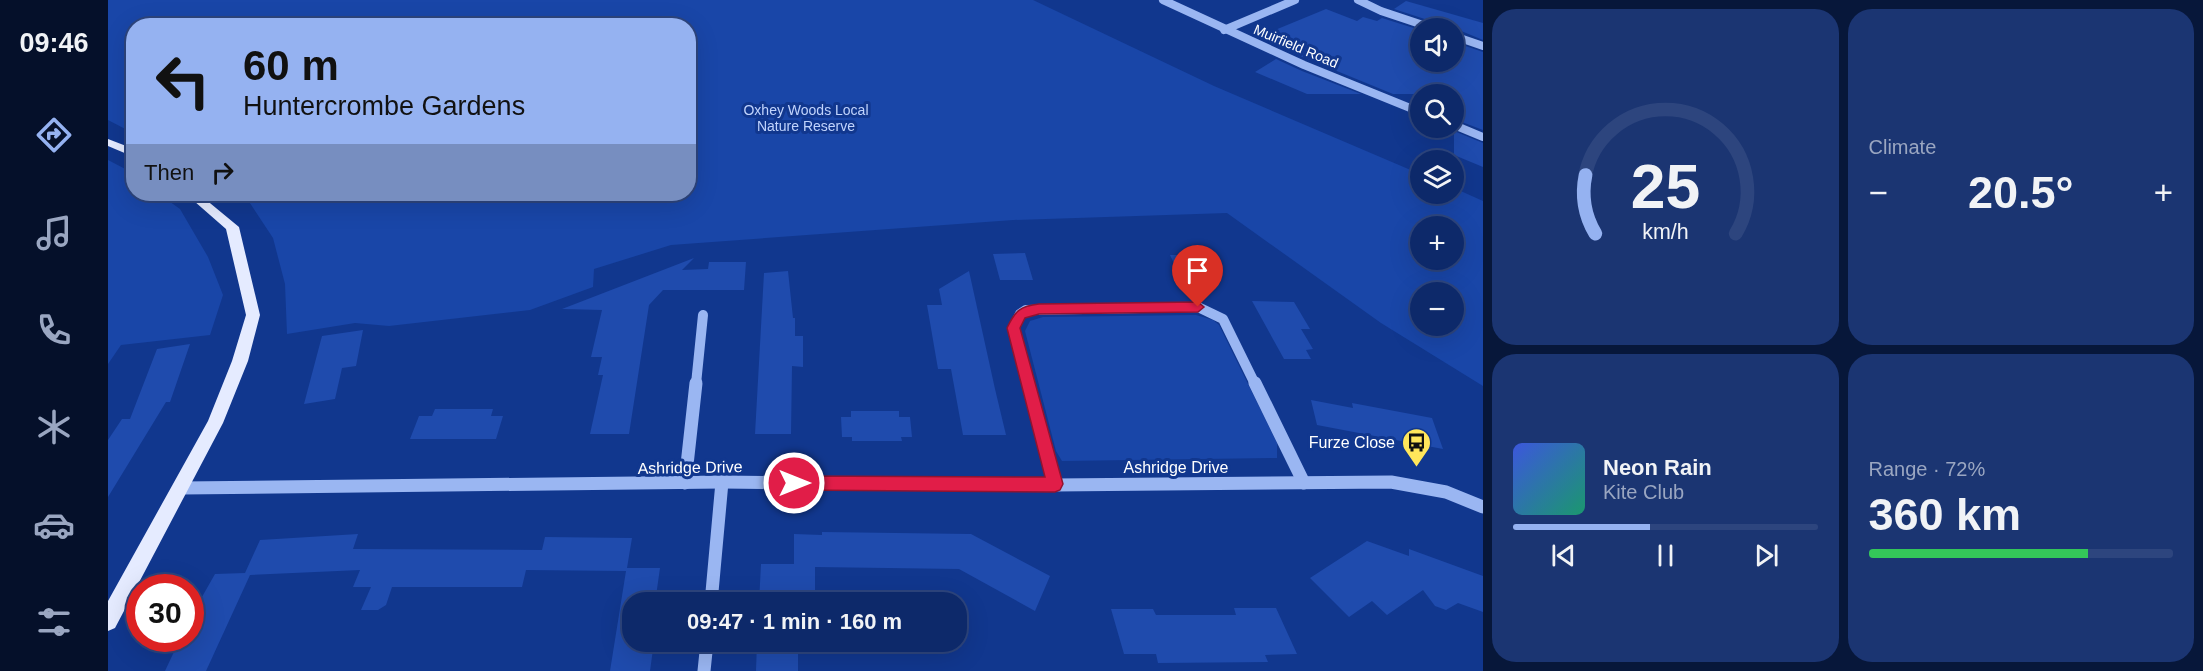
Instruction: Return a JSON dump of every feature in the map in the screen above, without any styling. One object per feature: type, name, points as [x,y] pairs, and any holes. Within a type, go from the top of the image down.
[{"type":"main road","points":[[108,142],[126,150]]},
{"type":"main road","points":[[108,621],[182,488],[226,398],[240,361],[253,315],[232,227],[200,201]]},
{"type":"street","name":"Muirfield Road","points":[[1163,0],[1304,65],[1410,108]]},
{"type":"street","points":[[1224,30],[1295,0]]},
{"type":"street","points":[[1358,0],[1410,21]]},
{"type":"street","points":[[1464,39],[1483,46]]},
{"type":"street","points":[[1464,129],[1483,136]]},
{"type":"street","points":[[1055,484],[1014,328],[1020,314],[1026,310],[1039,309],[1198,307],[1223,319],[1304,483]]},
{"type":"street","points":[[685,483],[703,315]]},
{"type":"street","points":[[712,592],[722,482]]},
{"type":"street","name":"Ashridge Drive","points":[[182,488],[722,482],[1055,484],[1391,482],[1446,492],[1483,507]]},
{"type":"street","points":[[704,671],[706,652]]},
{"type":"green space","name":"Oxhey Woods Local Nature Reserve","points":[[108,0],[1033,0],[1214,86],[1410,170],[1410,204],[1464,204],[1464,192],[1483,201],[1483,386],[1381,323],[1227,213],[1013,220],[671,245],[594,269],[593,287],[530,310],[389,326],[355,323],[287,334],[285,284],[273,238],[249,201],[696,201],[696,18],[126,18],[126,129],[108,120]]},
{"type":"green space","points":[[108,160],[126,169],[126,201],[169,201],[180,209],[208,257],[223,295],[210,335],[121,345],[108,364]]},
{"type":"green space","points":[[1196,315],[1213,320],[1219,325],[1277,443],[1277,458],[1062,461],[1056,451],[1025,331],[1030,321],[1043,317]]},
{"type":"building","points":[[1406,1],[1483,23],[1483,40],[1464,32],[1464,18],[1422,18],[1394,9]]},
{"type":"building","points":[[1326,9],[1357,21],[1363,17],[1377,21],[1382,18],[1410,27],[1410,72],[1464,72],[1464,45],[1483,52],[1483,130],[1464,123],[1464,84],[1410,84],[1410,94],[1393,94],[1288,51],[1300,42],[1275,30]]},
{"type":"building","points":[[1276,59],[1361,94],[1307,94],[1255,72]]},
{"type":"building","points":[[1464,135],[1483,143],[1483,167],[1464,159],[1464,150],[1454,150],[1454,138],[1464,138]]},
{"type":"building","points":[[1025,253],[1033,280],[1000,280],[993,254]]},
{"type":"building","points":[[1170,255],[1216,255],[1198,282],[1183,282]]},
{"type":"building","points":[[694,258],[682,270],[708,269],[709,262],[746,262],[744,290],[663,290],[649,305],[629,434],[590,434],[603,375],[598,375],[602,357],[591,357],[602,310],[562,309]]},
{"type":"building","points":[[788,271],[793,318],[795,318],[795,336],[803,336],[803,367],[792,366],[791,434],[755,434],[764,273]]},
{"type":"building","points":[[969,271],[1006,435],[963,435],[951,369],[938,369],[927,305],[942,305],[939,289]]},
{"type":"building","points":[[1252,301],[1294,302],[1310,329],[1301,329],[1313,349],[1306,350],[1311,359],[1284,359]]},
{"type":"building","points":[[363,330],[356,366],[342,368],[335,399],[304,404],[322,336]]},
{"type":"building","points":[[190,344],[170,402],[166,402],[108,497],[108,440],[122,419],[130,419],[157,349]]},
{"type":"building","points":[[1311,400],[1353,408],[1352,403],[1432,418],[1443,449],[1317,425]]},
{"type":"building","points":[[435,409],[493,409],[491,416],[503,416],[496,439],[410,439],[419,416],[432,416]]},
{"type":"building","points":[[851,411],[899,411],[899,417],[910,417],[912,437],[901,437],[902,441],[852,441],[852,437],[842,437],[841,417],[851,417]]},
{"type":"building","points":[[822,532],[971,534],[1050,576],[1035,611],[959,569],[815,567],[815,592],[760,592],[761,564],[794,564],[794,534],[822,535]]},
{"type":"building","points":[[358,534],[353,549],[542,550],[545,537],[632,538],[627,568],[660,568],[657,592],[623,592],[626,571],[526,570],[522,587],[392,587],[386,605],[378,610],[361,610],[371,587],[353,587],[360,570],[250,575],[206,671],[165,671],[174,652],[204,652],[204,593],[215,574],[245,573],[260,540]]},
{"type":"building","points":[[1367,541],[1409,556],[1409,549],[1483,576],[1483,612],[1458,603],[1446,610],[1435,606],[1423,590],[1387,615],[1372,601],[1349,617],[1310,578]]},
{"type":"building","points":[[622,596],[622,652],[653,652],[650,671],[610,671]]},
{"type":"building","points":[[1234,608],[1276,608],[1297,654],[1265,655],[1268,662],[1158,663],[1156,654],[1124,654],[1111,609],[1153,609],[1156,615],[1236,615]]},
{"type":"building","points":[[757,652],[798,652],[798,671],[756,671]]},
{"type":"place","name":"Furze Close","points":[[1416,468]]},
{"type":"route","points":[[794,483],[1055,484],[1014,328],[1015,321],[1020,314],[1026,310],[1039,309],[1198,307]]}]
